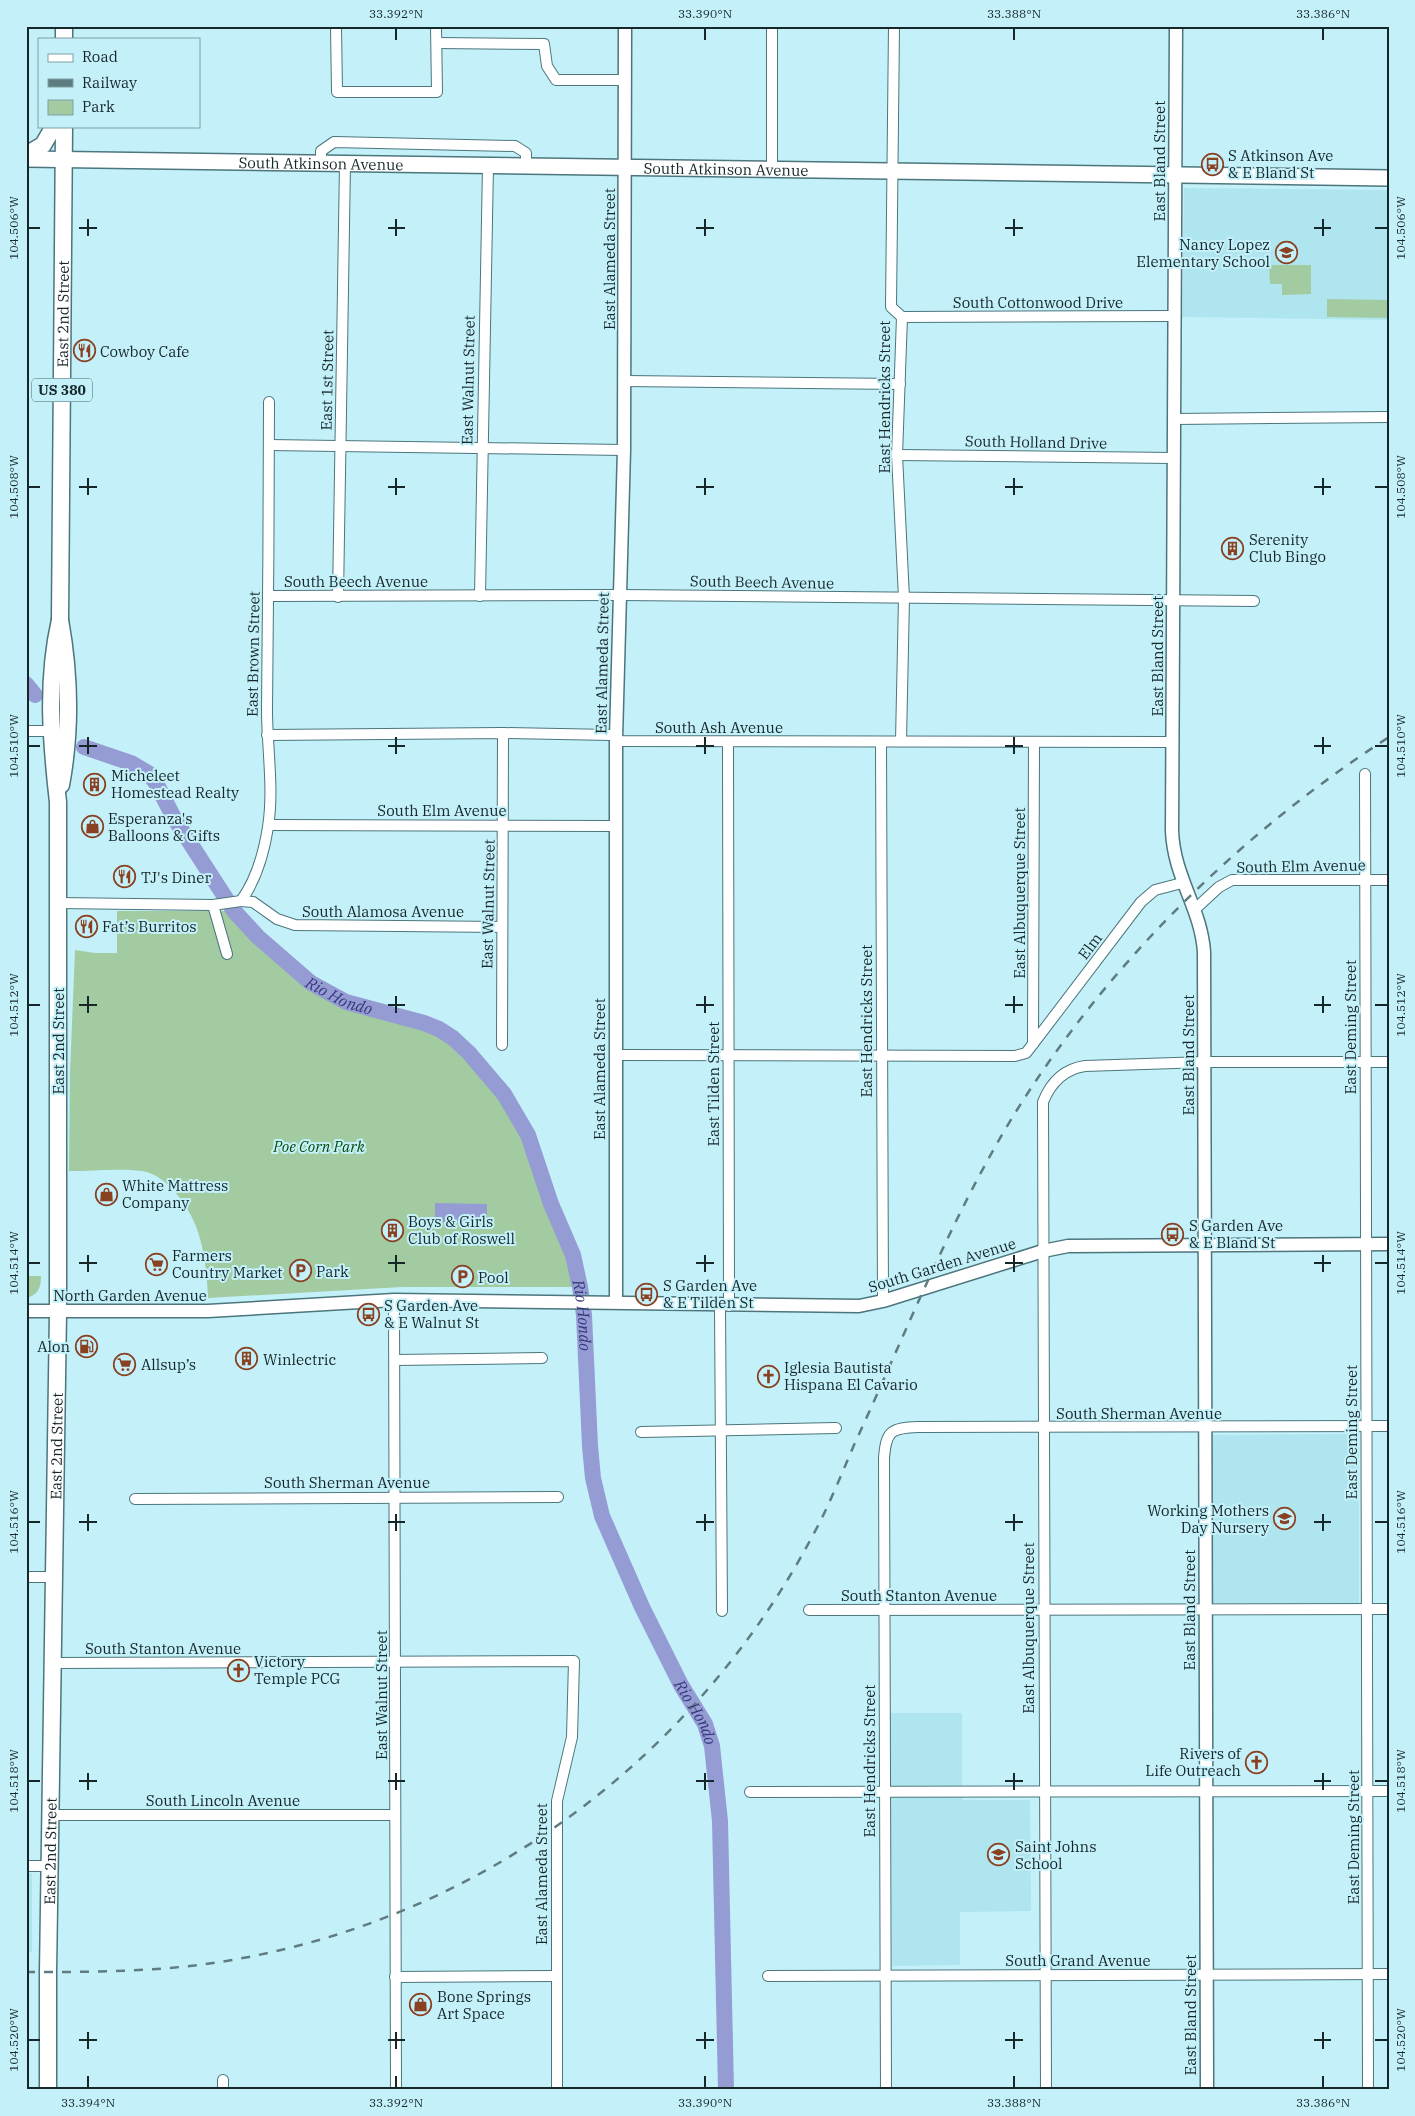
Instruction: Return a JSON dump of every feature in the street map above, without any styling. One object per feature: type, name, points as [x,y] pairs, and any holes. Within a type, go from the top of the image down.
[{"type":"main road","points":[[26,155],[44,146],[53,128]]},
{"type":"main road","name":"East 2nd Street","points":[[58,802],[68,731],[67,662],[60,620],[64,128]]},
{"type":"main road","name":"South Atkinson Avenue","points":[[26,159],[1389,178]]},
{"type":"main road","name":"East 2nd Street","points":[[48,2090],[58,1312],[58,802],[50,731],[52,661],[60,620]]},
{"type":"street","points":[[336,26],[337,92],[437,92],[436,26]]},
{"type":"street","name":"East Alameda Street","points":[[616,1302],[616,738],[624,450],[625,26]]},
{"type":"street","points":[[772,26],[772,169]]},
{"type":"street","name":"East Hendricks Street","points":[[894,26],[891,307],[902,317],[897,455],[904,598],[901,741]]},
{"type":"street","name":"East Bland Street","points":[[1176,26],[1173,844],[1182,883],[1200,926],[1203,944],[1205,1062],[1207,2090]]},
{"type":"street","points":[[437,43],[544,44],[547,66],[556,80],[625,80]]},
{"type":"street","points":[[321,163],[321,151],[334,142],[516,146],[526,153],[526,166]]},
{"type":"street","name":"East 1st Street","points":[[338,597],[345,164]]},
{"type":"street","name":"East Walnut Street","points":[[480,596],[488,166]]},
{"type":"street","name":"South Cottonwood Drive","points":[[902,317],[1175,316]]},
{"type":"street","points":[[624,381],[900,384]]},
{"type":"street","name":"East Brown Street","points":[[239,902],[250,886],[262,855],[269,825],[270,798],[267,735],[269,402]]},
{"type":"street","points":[[1174,419],[1389,417]]},
{"type":"street","points":[[269,445],[624,450]]},
{"type":"street","name":"South Holland Drive","points":[[897,455],[1174,458]]},
{"type":"street","name":"South Beech Avenue","points":[[269,596],[620,595],[1254,600]]},
{"type":"street","points":[[26,731],[68,731]]},
{"type":"street","name":"East Walnut Street","points":[[502,1045],[503,733]]},
{"type":"street","name":"South Ash Avenue","points":[[267,735],[503,733],[611,735],[621,741],[1172,742]]},
{"type":"street","name":"East Tilden Street","points":[[722,1611],[721,1429],[725,1305],[728,1055],[728,742]]},
{"type":"street","name":"East Hendricks Street","points":[[881,742],[883,1301]]},
{"type":"street","name":"East Albuquerque Street","points":[[1033,1044],[1034,742]]},
{"type":"street","name":"East Deming Street","points":[[1365,774],[1368,2090]]},
{"type":"street","name":"South Elm Avenue","points":[[269,825],[616,826]]},
{"type":"street","name":"South Elm Avenue","points":[[1194,910],[1219,887],[1232,880],[1389,880]]},
{"type":"street","name":"Elm","points":[[1033,1044],[1141,902],[1155,890],[1182,883]]},
{"type":"street","points":[[58,903],[217,905],[239,902]]},
{"type":"street","name":"South Alamosa Avenue","points":[[239,902],[253,902],[277,919],[290,925],[502,927]]},
{"type":"street","points":[[217,905],[227,954]]},
{"type":"street","points":[[615,1055],[1015,1056],[1026,1052],[1033,1044]]},
{"type":"street","points":[[1205,1062],[1389,1062]]},
{"type":"street","name":"East Albuquerque Street","points":[[1046,2090],[1042,1110],[1046,1095],[1056,1080],[1069,1070],[1085,1066],[1205,1062]]},
{"type":"street","name":"South Garden Avenue","points":[[233,1310],[394,1300],[595,1301],[848,1307],[883,1301],[1044,1251],[1068,1246],[1089,1244],[1389,1244]]},
{"type":"street","name":"East Walnut Street","points":[[394,1300],[396,2090]]},
{"type":"street","name":"North Garden Avenue","points":[[26,1311],[233,1310]]},
{"type":"street","points":[[395,1360],[542,1358]]},
{"type":"street","name":"South Sherman Avenue","points":[[890,1433],[896,1429],[918,1427],[1206,1428],[1389,1426]]},
{"type":"street","points":[[641,1432],[836,1428]]},
{"type":"street","name":"East Hendricks Street","points":[[886,2090],[883,1610],[884,1458],[885,1443],[890,1433]]},
{"type":"street","name":"South Sherman Avenue","points":[[135,1499],[558,1497]]},
{"type":"street","points":[[26,1577],[54,1577]]},
{"type":"street","name":"South Stanton Avenue","points":[[809,1610],[1389,1609]]},
{"type":"street","name":"East Alameda Street","points":[[557,2090],[557,1801],[572,1737],[574,1661]]},
{"type":"street","name":"South Stanton Avenue","points":[[52,1663],[574,1661]]},
{"type":"street","points":[[750,1792],[1389,1791]]},
{"type":"street","name":"South Lincoln Avenue","points":[[51,1815],[395,1815]]},
{"type":"street","points":[[26,1866],[50,1866]]},
{"type":"street","name":"South Grand Avenue","points":[[768,1976],[1389,1974]]},
{"type":"street","points":[[395,1977],[556,1976]]},
{"type":"shaded area","name":"Nancy Lopez Elementary School","points":[[1184,188],[1389,190],[1389,320],[1182,317]]},
{"type":"shaded area","name":"Working Mothers Day Nursery","points":[[1359,1434],[1359,1603],[1212,1603],[1211,1435]]},
{"type":"shaded area","points":[[890,1713],[962,1713],[962,1800],[1030,1800],[1031,1911],[960,1912],[960,1965],[892,1966]]},
{"type":"shaded area","points":[[26,1873],[32,1873],[32,1952],[26,1952]]},
{"type":"green space","points":[[1269,265],[1311,265],[1311,294],[1282,295],[1282,284],[1270,284]]},
{"type":"green space","points":[[1327,299],[1389,300],[1389,318],[1327,317]]},
{"type":"green space","name":"Poe Corn Park","points":[[117,911],[234,911],[268,945],[309,980],[328,993],[350,1003],[373,1010],[422,1021],[440,1029],[453,1038],[492,1076],[523,1122],[571,1255],[580,1287],[402,1287],[208,1298],[204,1255],[197,1228],[183,1203],[167,1184],[160,1178],[142,1171],[69,1171],[70,1073],[75,950],[95,953],[117,953]]},
{"type":"green space","points":[[26,1276],[41,1276],[38,1290],[26,1298]]},
{"type":"water","points":[[435,1203],[487,1204],[487,1222],[435,1222]]},
{"type":"waterway","name":"Rio Hondo","points":[[26,684],[35,695]]},
{"type":"waterway","name":"Rio Hondo","points":[[84,747],[131,763],[148,773],[156,783],[174,818],[234,911],[258,937],[311,983],[346,1002],[424,1023],[439,1029],[453,1038],[469,1053],[504,1094],[528,1135],[551,1204],[573,1255],[580,1287],[584,1315],[593,1478],[602,1516],[642,1607],[681,1685],[705,1724],[712,1746],[720,1821],[726,2090]]},
{"type":"railway","points":[[26,1972],[104,1971],[181,1967],[232,1960],[324,1939],[412,1907],[495,1865],[572,1815],[643,1756],[708,1689],[764,1616],[813,1535],[830,1502],[948,1238],[989,1157],[1049,1062],[1089,1008],[1133,956],[1179,907],[1228,860],[1333,775],[1389,737]]},
{"type":"place","name":"S Atkinson Ave & E Bland St","points":[[1212,164]]},
{"type":"place","name":"Nancy Lopez Elementary School","points":[[1286,253]]},
{"type":"place","name":"Cowboy Cafe","points":[[84,351]]},
{"type":"place","name":"Serenity Club Bingo","points":[[1233,548]]},
{"type":"place","name":"Micheleet Homestead Realty","points":[[95,784]]},
{"type":"place","name":"Esperanza's Balloons & Gifts","points":[[92,827]]},
{"type":"place","name":"TJ's Diner","points":[[125,877]]},
{"type":"place","name":"Fat’s Burritos","points":[[86,926]]},
{"type":"place","name":"White Mattress Company","points":[[106,1194]]},
{"type":"place","name":"Boys & Girls Club of Roswell","points":[[392,1230]]},
{"type":"place","name":"S Garden Ave & E Bland St","points":[[1173,1234]]},
{"type":"place","name":"Farmers Country Market","points":[[156,1264]]},
{"type":"place","name":"Park","points":[[300,1271]]},
{"type":"place","name":"Pool","points":[[462,1277]]},
{"type":"place","name":"S Garden Ave & E Tilden St","points":[[647,1294]]},
{"type":"place","name":"S Garden Ave & E Walnut St","points":[[368,1314]]},
{"type":"place","name":"Alon","points":[[86,1346]]},
{"type":"place","name":"Winlectric","points":[[247,1359]]},
{"type":"place","name":"Allsup’s","points":[[125,1364]]},
{"type":"place","name":"Iglesia Bautista Hispana El Cavario","points":[[768,1376]]},
{"type":"place","name":"Working Mothers Day Nursery","points":[[1285,1519]]},
{"type":"place","name":"Victory Temple PCG","points":[[238,1670]]},
{"type":"place","name":"Rivers of Life Outreach","points":[[1257,1762]]},
{"type":"place","name":"Saint Johns School","points":[[999,1855]]},
{"type":"place","name":"Bone Springs Art Space","points":[[421,2005]]}]
